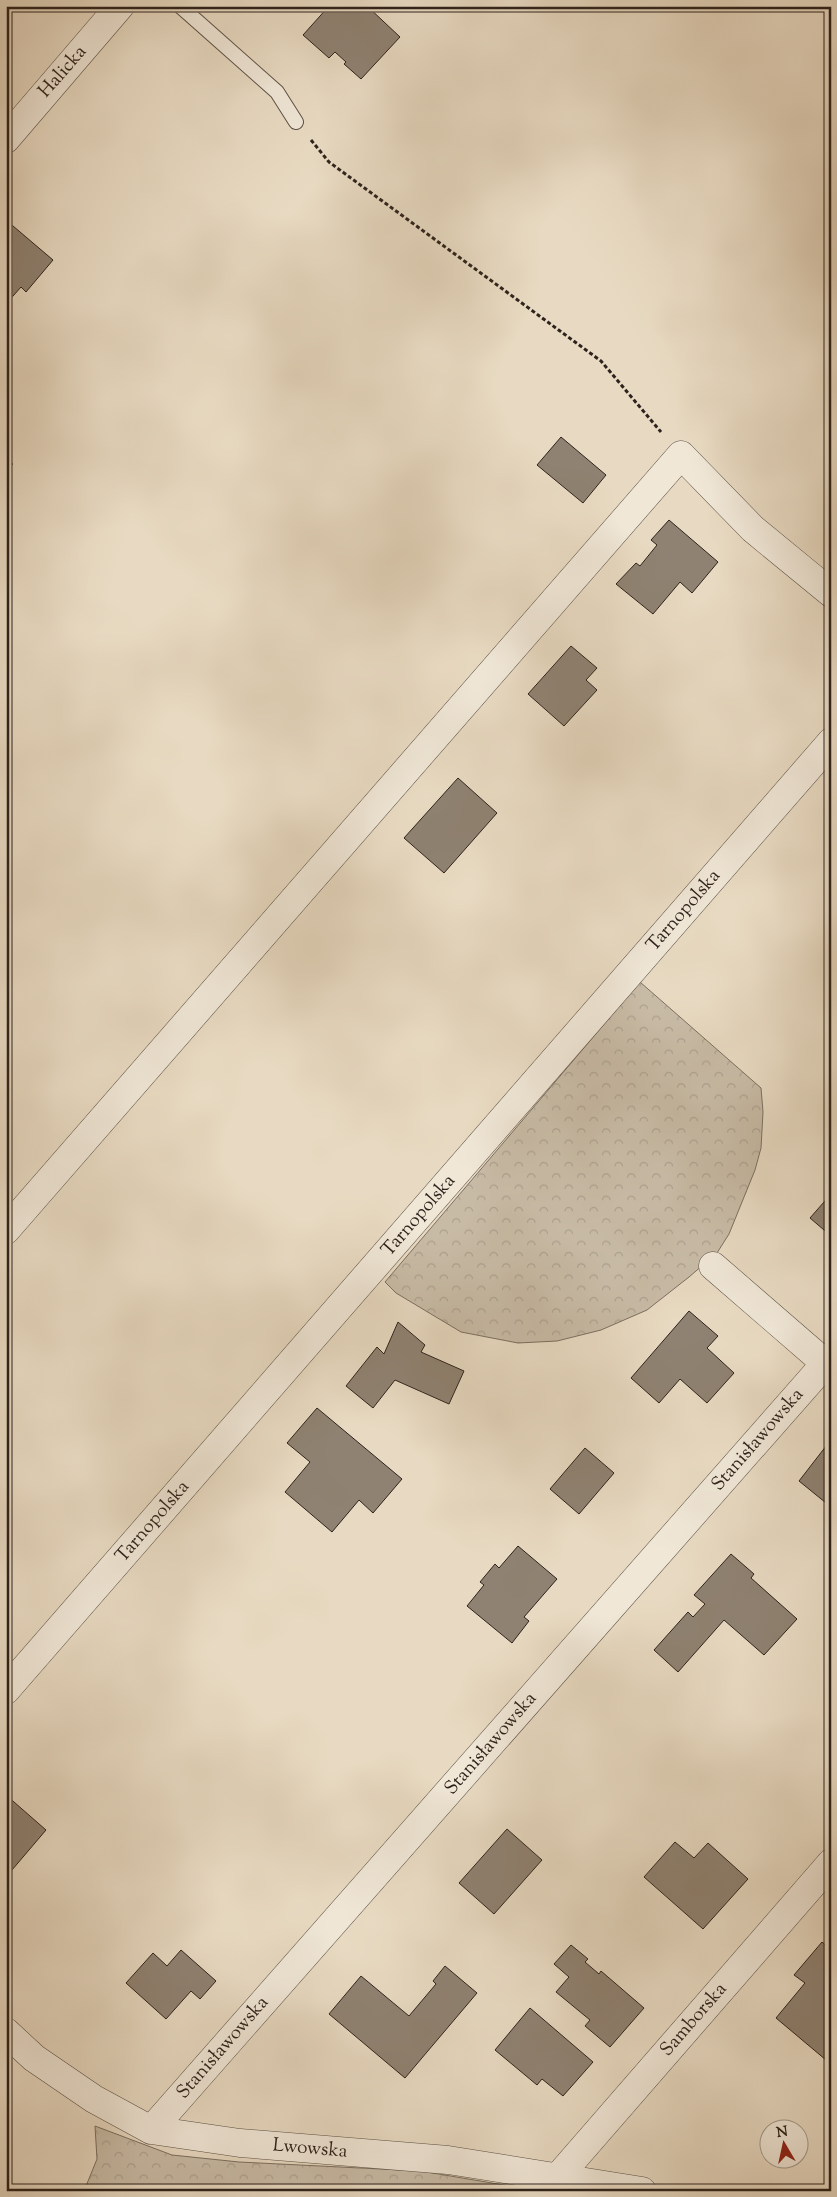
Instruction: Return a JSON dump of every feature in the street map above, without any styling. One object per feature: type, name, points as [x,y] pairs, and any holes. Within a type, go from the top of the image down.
[{"type":"street","name":"Halicka","points":[[6,139],[120,6]]},
{"type":"street","points":[[6,1230],[681,455],[752,529],[831,594]]},
{"type":"street","name":"Tarnopolska","points":[[6,1690],[831,742]]},
{"type":"street","points":[[713,1266],[829,1362]]},
{"type":"street","name":"Stanisławowska","points":[[151,2130],[829,1362]]},
{"type":"street","name":"Samborska","points":[[558,2178],[831,1863]]},
{"type":"street","name":"Lwowska","points":[[6,2032],[34,2058],[94,2099],[151,2130],[240,2144],[448,2160],[642,2191]]},
{"type":"lane","points":[[180,6],[277,92],[296,122]]},
{"type":"path","points":[[296,122],[329,162],[601,361],[681,455]]},
{"type":"green space","points":[[640,982],[761,1088],[763,1112],[761,1148],[755,1170],[729,1234],[717,1253],[647,1310],[601,1330],[557,1341],[518,1343],[461,1332],[396,1293],[385,1282]]},
{"type":"green space","points":[[95,2126],[172,2155],[239,2162],[421,2171],[539,2191],[84,2191],[97,2159]]},
{"type":"building","points":[[329,6],[340,6],[345,11],[350,6],[367,6],[400,37],[361,79],[344,64],[346,62],[335,52],[329,58],[303,35]]},
{"type":"building","points":[[6,220],[53,260],[26,292],[21,287],[6,304]]},
{"type":"building","points":[[561,437],[606,475],[583,503],[537,465]]},
{"type":"building","points":[[6,458],[13,464],[6,471]]},
{"type":"building","points":[[669,520],[718,562],[692,593],[680,582],[653,614],[616,584],[636,563],[640,566],[657,545],[651,540]]},
{"type":"building","points":[[571,646],[597,668],[586,680],[597,690],[564,726],[528,694]]},
{"type":"building","points":[[458,778],[497,813],[444,873],[404,838]]},
{"type":"building","points":[[831,1194],[831,1236],[810,1218]]},
{"type":"building","points":[[689,1311],[718,1336],[707,1348],[734,1373],[707,1403],[680,1379],[659,1403],[631,1378]]},
{"type":"building","points":[[398,1322],[425,1345],[421,1352],[464,1371],[449,1404],[395,1380],[373,1408],[346,1386],[377,1347],[384,1354]]},
{"type":"building","points":[[317,1408],[402,1479],[373,1513],[359,1500],[332,1532],[285,1492],[310,1462],[287,1443]]},
{"type":"building","points":[[831,1441],[831,1507],[799,1481]]},
{"type":"building","points":[[585,1448],[614,1473],[579,1514],[550,1489]]},
{"type":"building","points":[[518,1546],[557,1579],[524,1617],[529,1621],[512,1643],[467,1606],[484,1585],[480,1582],[495,1564],[499,1568]]},
{"type":"building","points":[[731,1554],[754,1574],[751,1578],[797,1619],[764,1655],[724,1620],[678,1672],[654,1650],[688,1612],[693,1617],[705,1604],[694,1595]]},
{"type":"building","points":[[6,1795],[46,1830],[6,1877]]},
{"type":"building","points":[[507,1829],[542,1860],[494,1914],[459,1883]]},
{"type":"building","points":[[675,1842],[694,1858],[708,1843],[748,1879],[703,1929],[644,1877]]},
{"type":"building","points":[[822,1942],[831,1950],[831,2055],[826,2060],[776,2018],[805,1983],[794,1975]]},
{"type":"building","points":[[571,1945],[588,1959],[585,1962],[599,1974],[601,1971],[644,2008],[610,2047],[585,2026],[590,2020],[556,1992],[569,1977],[554,1964]]},
{"type":"building","points":[[181,1950],[216,1981],[200,1999],[191,1991],[166,2019],[126,1983],[153,1953],[167,1966]]},
{"type":"building","points":[[445,1966],[477,1993],[405,2078],[329,2014],[361,1976],[409,2016],[436,1984],[433,1981]]},
{"type":"building","points":[[530,2008],[593,2062],[563,2096],[542,2079],[537,2085],[495,2050]]}]
